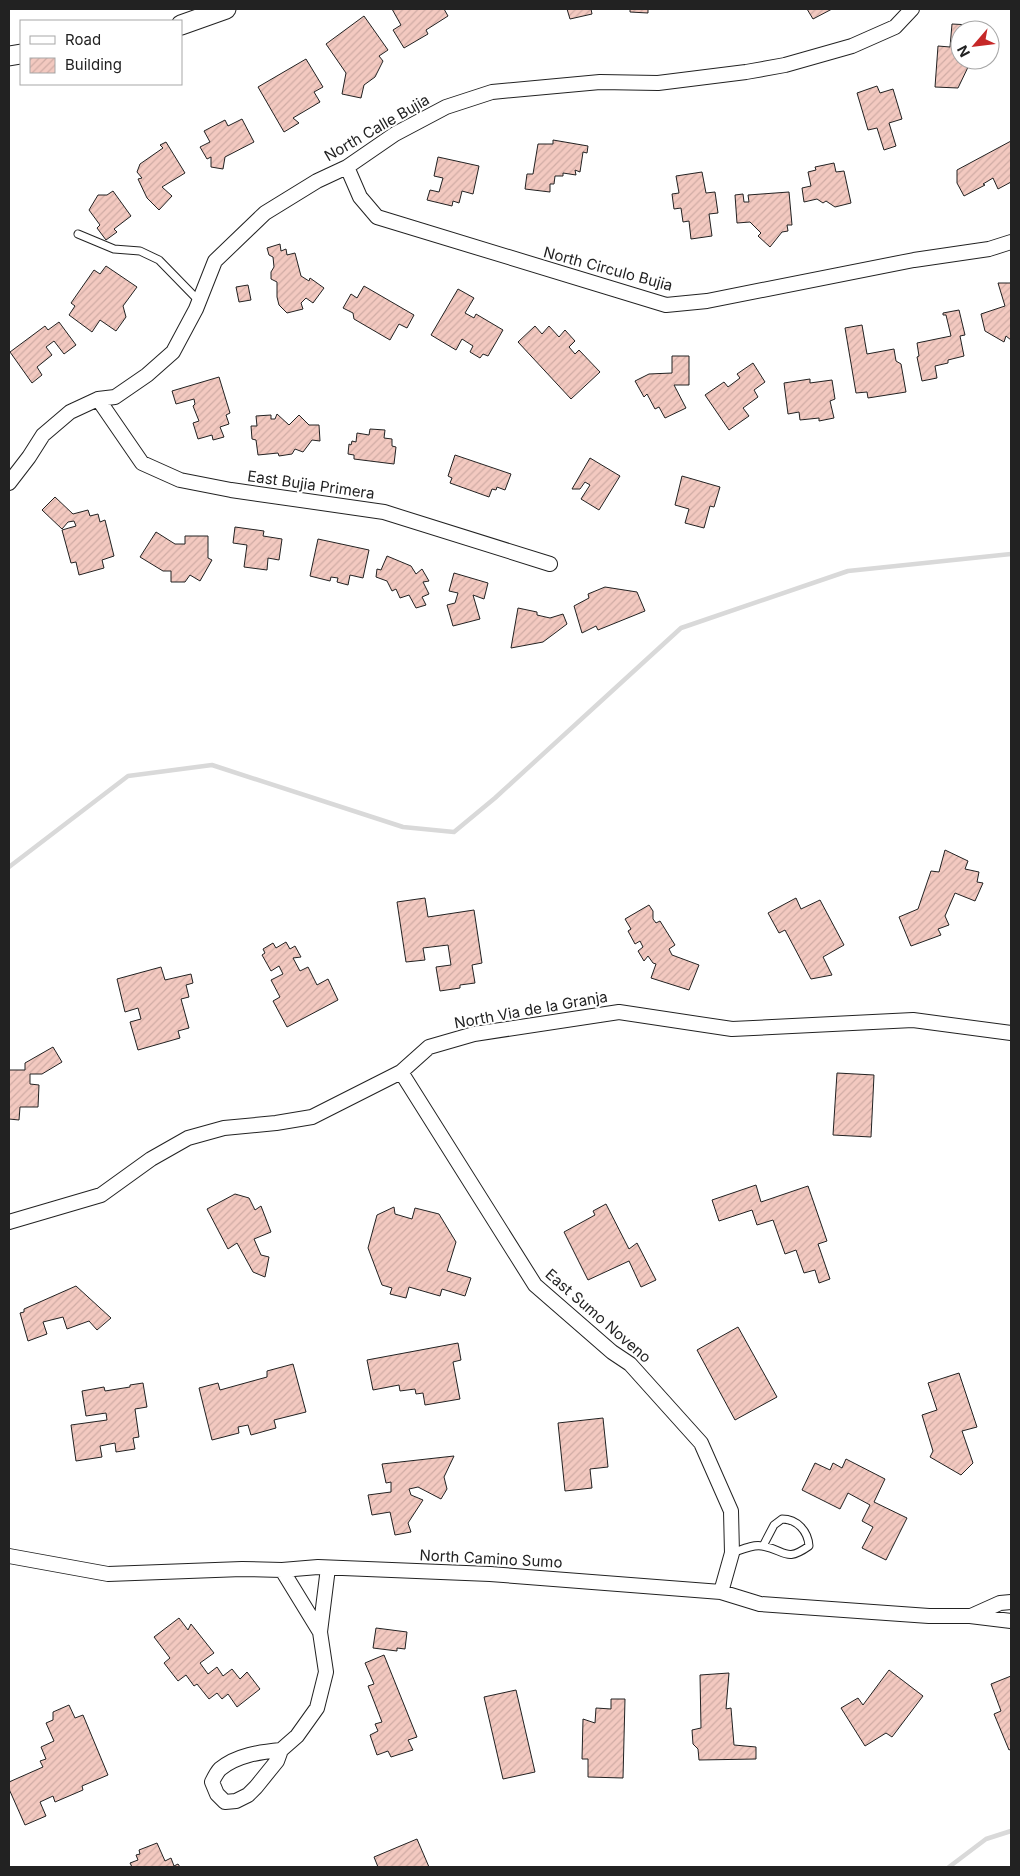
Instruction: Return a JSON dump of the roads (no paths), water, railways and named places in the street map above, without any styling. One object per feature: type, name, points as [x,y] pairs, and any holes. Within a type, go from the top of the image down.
[{"type":"street","points":[[182,25],[226,9]]},
{"type":"street","name":"North Calle Bujia","points":[[9,483],[29,457],[43,434],[70,412],[98,399],[115,397],[147,375],[173,352],[199,302],[215,261],[265,213],[317,181],[347,167],[395,134],[446,107],[492,92],[600,82],[658,83],[785,65],[852,46],[869,39],[895,27],[912,9]]},
{"type":"street","name":"North Circulo Bujia","points":[[347,167],[360,197],[377,217],[666,305],[707,301],[914,260],[989,249],[1011,242]]},
{"type":"street","name":"East Bujia Primera","points":[[98,399],[142,463],[180,480],[231,490],[384,512],[550,564]]},
{"type":"street","name":"North Via de la Granja","points":[[9,1222],[101,1195],[151,1159],[188,1138],[224,1128],[276,1124],[312,1117],[401,1072],[429,1047],[474,1034],[619,1012],[732,1028],[913,1020],[1011,1034]]},
{"type":"street","name":"East Sumo Noveno","points":[[401,1072],[535,1285],[612,1352],[630,1364],[701,1442],[731,1512],[732,1553],[721,1592]]},
{"type":"street","name":"North Camino Sumo","points":[[9,1556],[108,1574],[242,1569],[282,1570],[318,1567],[490,1574],[721,1592],[760,1604],[929,1616],[970,1616],[1011,1621]]},
{"type":"street","points":[[281,1750],[252,1754],[239,1758],[219,1769],[212,1782],[217,1794],[225,1802],[236,1801],[248,1795],[277,1761],[281,1750],[297,1736],[317,1708],[326,1672],[320,1632],[328,1568]]},
{"type":"street","points":[[282,1570],[320,1632]]},
{"type":"street","name":"North Camino Sumo","points":[[970,1616],[1000,1603],[1011,1602]]},
{"type":"lane","points":[[78,234],[114,249],[140,251],[159,260],[199,302]]},
{"type":"lane","points":[[732,1553],[763,1546],[788,1555],[798,1554],[809,1546],[809,1537],[806,1530],[788,1519],[782,1519],[774,1525],[763,1546]]},
{"type":"waterway","points":[[9,867],[128,776],[212,765],[403,827],[454,832],[495,798],[681,628],[848,571],[1011,554]]},
{"type":"waterway","points":[[949,1867],[986,1839],[1011,1831]]}]
